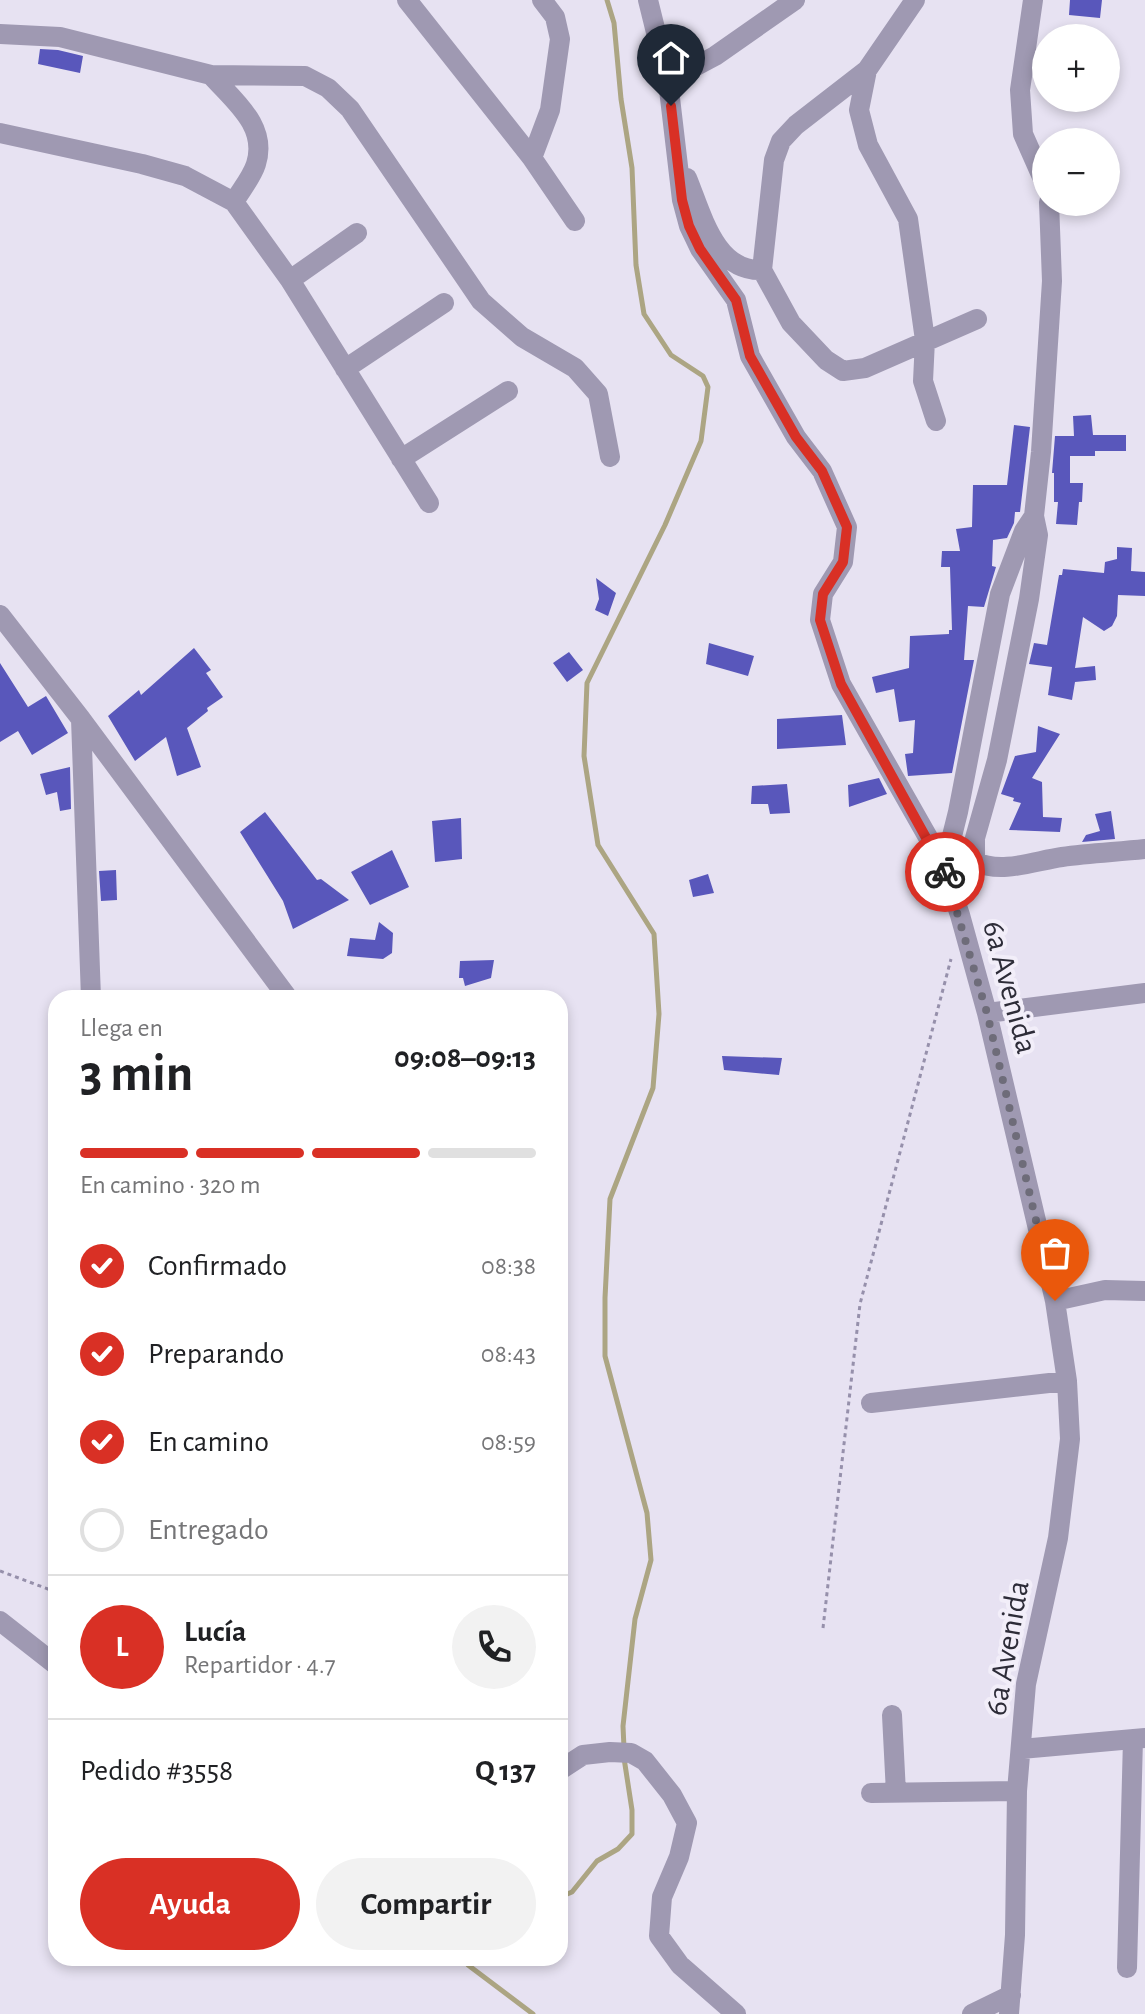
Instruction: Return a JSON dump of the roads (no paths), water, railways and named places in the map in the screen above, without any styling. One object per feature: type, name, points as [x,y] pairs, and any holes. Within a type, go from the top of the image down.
[{"type":"street","points":[[407,0],[532,158],[575,221]]},
{"type":"street","points":[[532,158],[550,110],[560,39],[555,17],[542,0]]},
{"type":"street","name":"6a Avenida","points":[[648,0],[668,81],[682,200],[689,226],[700,249],[736,300],[750,356],[796,437],[822,471],[847,527],[843,562],[823,594],[820,620],[841,684],[946,853],[1055,1301],[1067,1381],[1070,1439],[1058,1538],[1026,1684],[1017,1791],[1015,1935],[1010,2004]]},
{"type":"street","points":[[668,81],[715,56],[795,0]]},
{"type":"street","points":[[915,0],[867,70],[796,125],[781,141],[774,160],[762,270],[791,323],[826,360],[843,371],[865,368],[977,319]]},
{"type":"street","points":[[1032,154],[1023,134],[1020,90],[1033,0]]},
{"type":"street","points":[[0,34],[60,37],[211,75],[305,76],[328,88],[350,109],[481,301],[522,337],[575,368],[598,394],[610,457]]},
{"type":"street","points":[[867,70],[859,110],[868,145],[908,219],[925,340],[923,381],[936,421]]},
{"type":"street","points":[[211,75],[255,125],[260,143],[256,166],[234,202]]},
{"type":"street","points":[[0,133],[185,176],[234,202],[290,280],[429,503]]},
{"type":"street","points":[[678,156],[717,246],[746,270],[762,270]]},
{"type":"street","points":[[1050,216],[1052,281],[1034,516],[1038,535],[1029,599],[997,760],[975,838],[975,862],[988,867],[1145,849]]},
{"type":"street","points":[[290,280],[357,233]]},
{"type":"street","points":[[345,369],[444,303]]},
{"type":"street","points":[[401,459],[508,391]]},
{"type":"street","points":[[946,853],[972,747],[1000,594],[1024,531],[1034,516]]},
{"type":"street","points":[[0,615],[282,990]]},
{"type":"street","points":[[81,719],[91,990]]},
{"type":"street","points":[[946,853],[975,838]]},
{"type":"street","points":[[987,1013],[1145,993]]},
{"type":"street","points":[[1055,1301],[1105,1290],[1145,1291]]},
{"type":"street","points":[[871,1403],[1067,1381]]},
{"type":"street","points":[[0,1621],[48,1659]]},
{"type":"street","points":[[892,1715],[896,1793]]},
{"type":"street","points":[[1021,1749],[1139,1739],[1127,1968]]},
{"type":"street","points":[[568,1765],[583,1755],[621,1752],[645,1761],[672,1795],[687,1823],[679,1857],[662,1897],[659,1936],[680,1965],[736,2014]]},
{"type":"street","points":[[871,1793],[1017,1791]]},
{"type":"street","points":[[972,2014],[1010,2004]]},
{"type":"waterway","points":[[607,0],[614,23],[621,99],[632,168],[636,265],[644,314],[671,355],[703,376],[708,387],[701,441],[665,525],[587,683],[584,756],[598,845],[654,934],[659,1014],[653,1088],[610,1199],[605,1298],[605,1356],[647,1513],[651,1560],[635,1619],[623,1726],[624,1748]]},
{"type":"waterway","points":[[568,1894],[597,1861],[618,1849],[632,1834],[632,1810],[624,1758]]},
{"type":"waterway","points":[[469,1966],[533,2014]]}]
